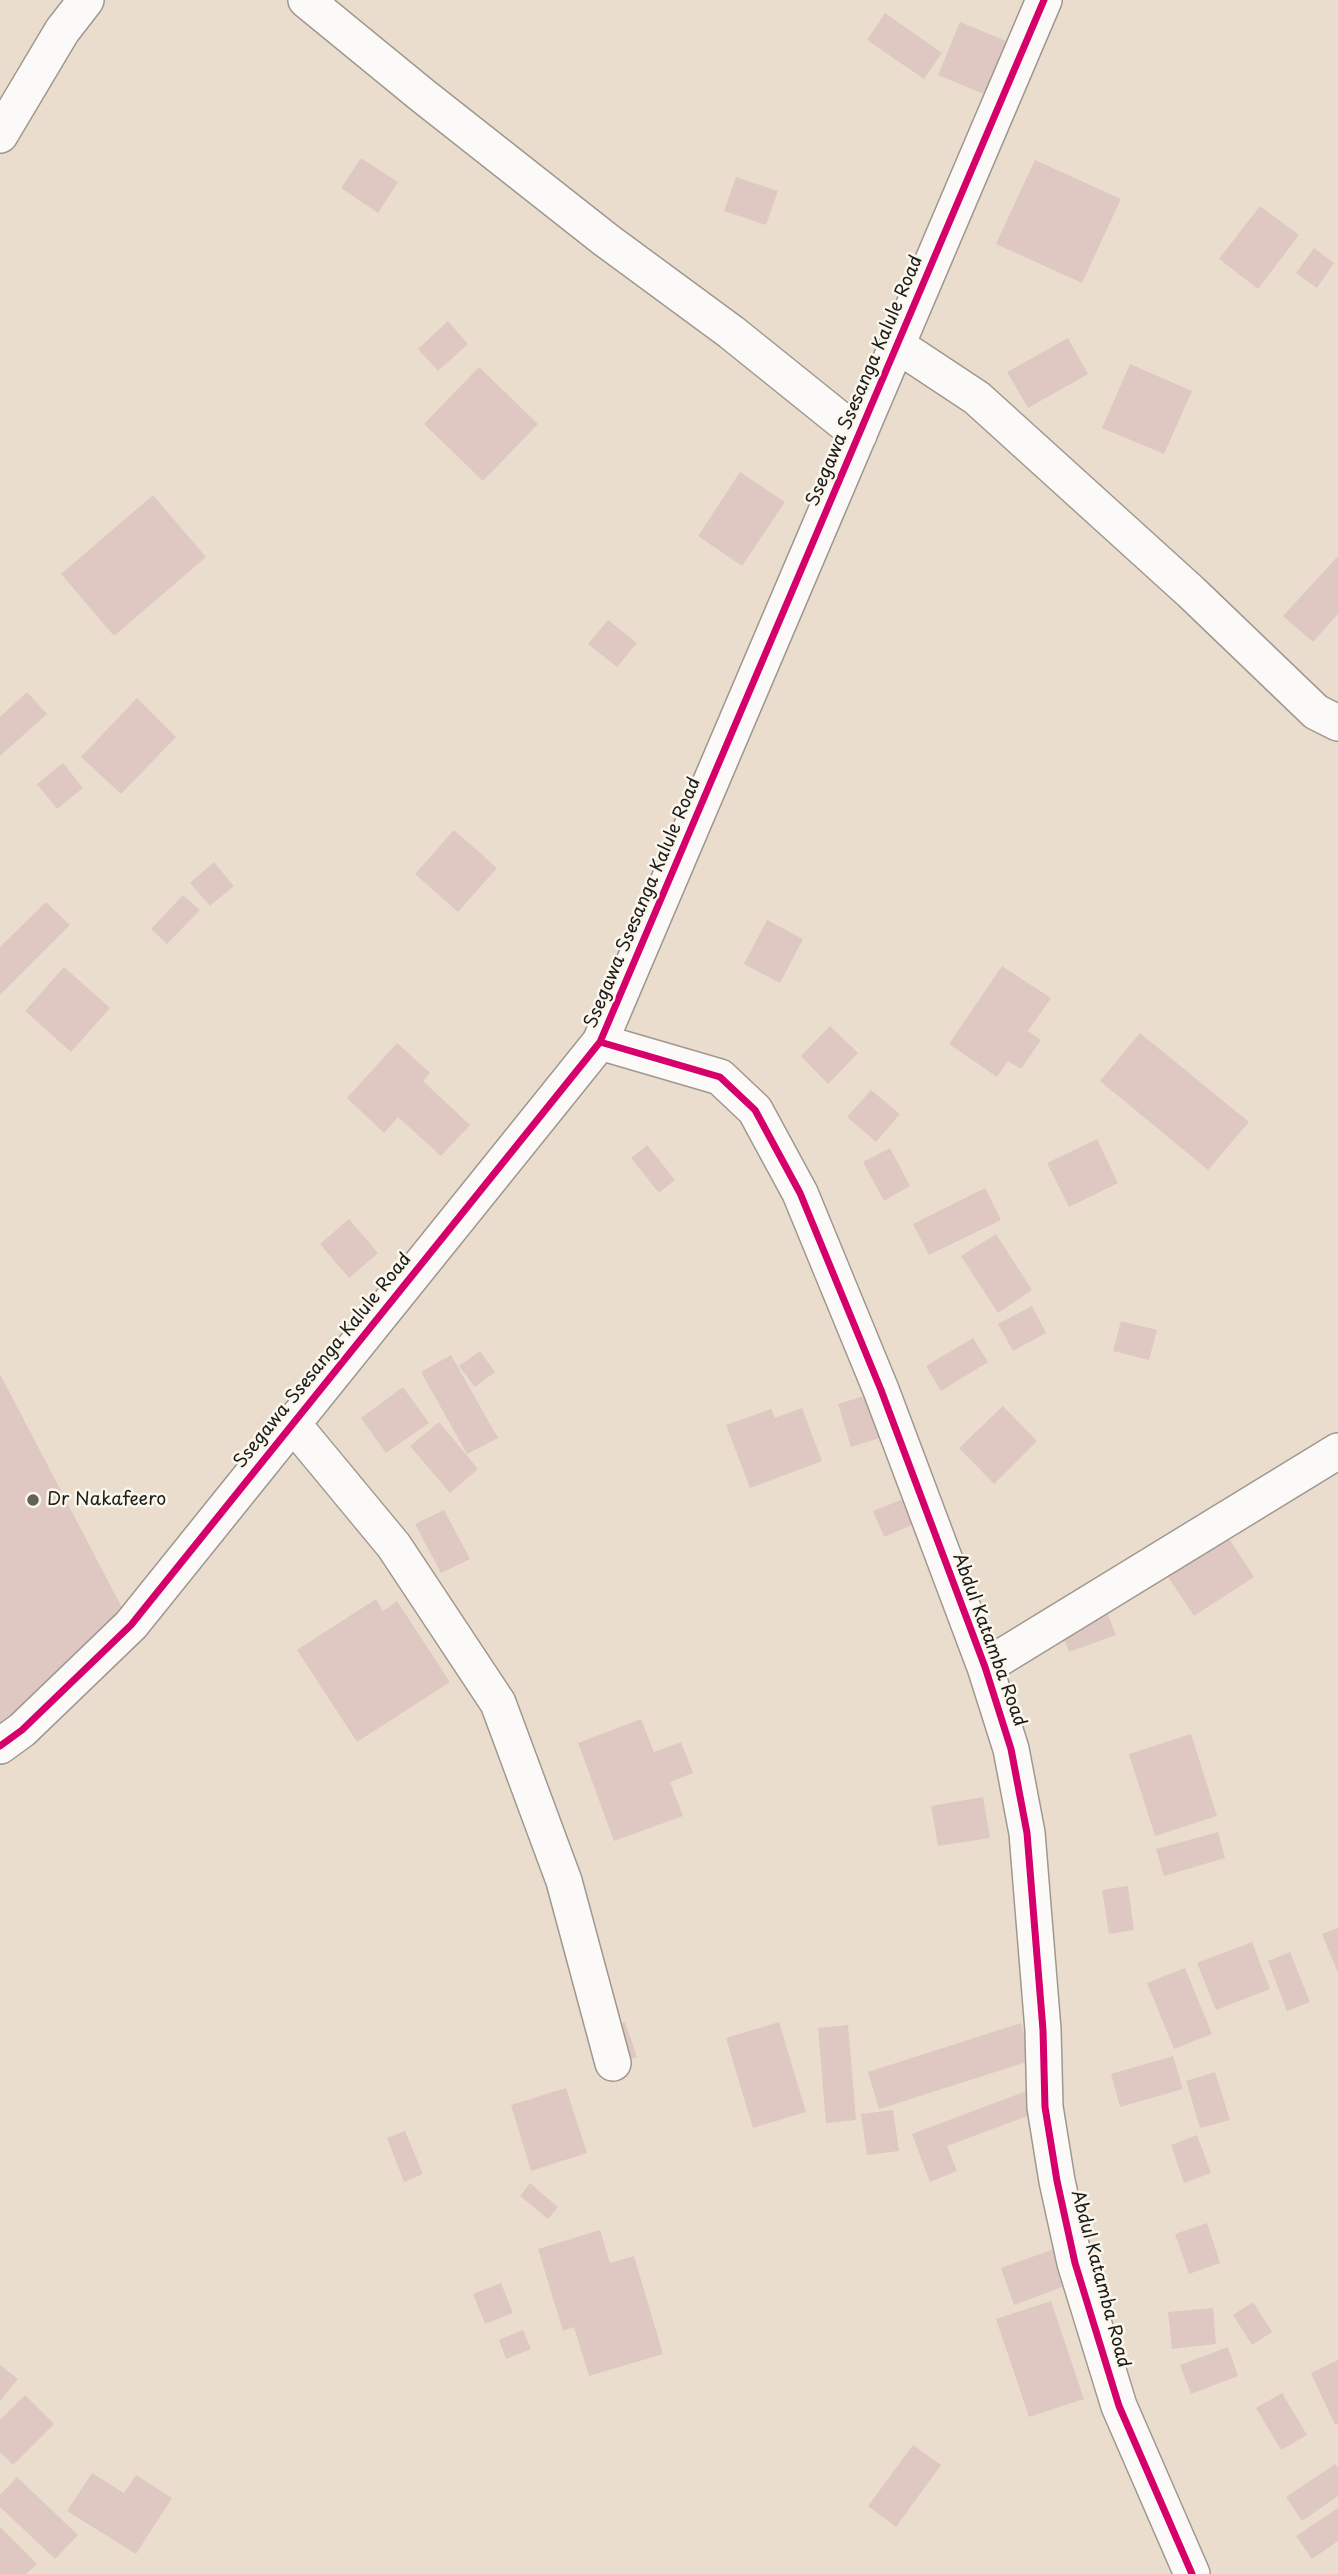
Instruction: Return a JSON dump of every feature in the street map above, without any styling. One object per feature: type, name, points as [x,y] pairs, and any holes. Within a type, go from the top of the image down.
[{"type":"street","points":[[0,135],[62,32],[86,0]]},
{"type":"street","points":[[306,0],[422,95],[606,240],[731,332],[859,436]]},
{"type":"street","name":"Ssegawa Ssesanga Kalule Road","points":[[0,1746],[22,1730],[131,1625],[600,1042],[1044,0]]},
{"type":"street","points":[[897,345],[977,398],[1191,592],[1316,712],[1338,723]]},
{"type":"street","name":"Abdul Katamba Road","points":[[600,1042],[720,1077],[754,1110],[805,1205],[881,1390],[985,1667],[1011,1749],[1022,1797],[1043,2029],[1045,2107],[1072,2249],[1119,2406],[1192,2574]]},
{"type":"street","points":[[293,1424],[394,1546],[498,1703],[564,1881],[613,2063]]},
{"type":"street","points":[[985,1667],[1338,1451]]},
{"type":"building","points":[[885,13],[942,53],[924,79],[867,40]]},
{"type":"building","points":[[960,22],[1011,43],[989,96],[938,75]]},
{"type":"building","points":[[361,158],[398,182],[378,213],[341,188]]},
{"type":"building","points":[[1035,160],[1121,199],[1082,283],[996,244]]},
{"type":"building","points":[[736,177],[778,191],[766,225],[724,211]]},
{"type":"building","points":[[1260,206],[1299,235],[1258,289],[1219,259]]},
{"type":"building","points":[[1314,248],[1334,263],[1317,288],[1296,273]]},
{"type":"building","points":[[448,321],[468,344],[438,371],[418,349]]},
{"type":"building","points":[[1068,338],[1088,374],[1028,408],[1007,372]]},
{"type":"building","points":[[1130,364],[1192,391],[1164,454],[1102,428]]},
{"type":"building","points":[[479,367],[538,424],[483,481],[424,424]]},
{"type":"building","points":[[740,472],[785,502],[742,566],[698,536]]},
{"type":"building","points":[[153,495],[206,557],[114,636],[61,574]]},
{"type":"building","points":[[1338,556],[1338,614],[1313,642],[1283,616]]},
{"type":"building","points":[[608,620],[637,643],[617,667],[588,644]]},
{"type":"building","points":[[27,692],[47,714],[0,756],[0,717]]},
{"type":"building","points":[[137,698],[176,737],[121,794],[81,757]]},
{"type":"building","points":[[63,763],[83,788],[57,809],[37,784]]},
{"type":"building","points":[[454,830],[497,868],[458,912],[415,874]]},
{"type":"building","points":[[214,862],[234,886],[210,906],[190,883]]},
{"type":"building","points":[[183,895],[200,910],[167,944],[151,929]]},
{"type":"building","points":[[46,902],[70,925],[0,995],[0,947]]},
{"type":"building","points":[[767,920],[803,939],[780,983],[744,964]]},
{"type":"building","points":[[1002,966],[1051,998],[1028,1031],[1041,1040],[1021,1069],[1008,1061],[997,1077],[949,1044]]},
{"type":"building","points":[[64,967],[110,1008],[71,1052],[25,1011]]},
{"type":"building","points":[[830,1026],[858,1053],[828,1084],[801,1056]]},
{"type":"building","points":[[1140,1033],[1249,1122],[1208,1170],[1100,1081]]},
{"type":"building","points":[[397,1043],[430,1073],[423,1081],[470,1125],[441,1156],[398,1117],[384,1133],[347,1098]]},
{"type":"building","points":[[871,1090],[900,1114],[876,1142],[847,1117]]},
{"type":"building","points":[[1097,1139],[1118,1183],[1069,1207],[1047,1163]]},
{"type":"building","points":[[647,1145],[675,1180],[659,1193],[631,1158]]},
{"type":"building","points":[[890,1148],[910,1186],[884,1201],[863,1162]]},
{"type":"building","points":[[985,1188],[1001,1220],[929,1255],[913,1224]]},
{"type":"building","points":[[349,1219],[378,1253],[349,1278],[320,1244]]},
{"type":"building","points":[[996,1234],[1032,1290],[998,1313],[961,1256]]},
{"type":"building","points":[[1032,1306],[1046,1333],[1013,1351],[998,1324]]},
{"type":"building","points":[[1121,1321],[1157,1330],[1149,1360],[1113,1351]]},
{"type":"building","points":[[973,1338],[988,1362],[941,1391],[926,1366]]},
{"type":"building","points":[[480,1351],[495,1372],[475,1387],[459,1366]]},
{"type":"building","points":[[451,1355],[498,1438],[467,1454],[421,1372]]},
{"type":"building","name":"Dr Nakafeero","points":[[0,1374],[131,1625],[0,1729]]},
{"type":"building","points":[[403,1387],[429,1423],[386,1453],[361,1418]]},
{"type":"building","points":[[870,1394],[883,1437],[851,1447],[838,1404]]},
{"type":"building","points":[[1003,1406],[1037,1441],[994,1484],[959,1448]]},
{"type":"building","points":[[802,1408],[822,1461],[750,1488],[726,1425],[771,1409],[775,1418]]},
{"type":"building","points":[[439,1422],[478,1469],[450,1493],[410,1446]]},
{"type":"building","points":[[908,1497],[919,1522],[884,1537],[873,1511]]},
{"type":"building","points":[[444,1510],[470,1559],[441,1573],[415,1524]]},
{"type":"building","points":[[1222,1528],[1254,1577],[1194,1616],[1162,1568]]},
{"type":"building","points":[[376,1599],[383,1611],[397,1601],[450,1682],[357,1742],[297,1650]]},
{"type":"building","points":[[1106,1610],[1116,1635],[1069,1652],[1060,1628]]},
{"type":"building","points":[[641,1719],[654,1752],[681,1742],[693,1773],[670,1782],[683,1816],[614,1841],[578,1743]]},
{"type":"building","points":[[1191,1734],[1217,1816],[1155,1836],[1129,1754]]},
{"type":"building","points":[[983,1797],[990,1838],[938,1846],[931,1806]]},
{"type":"building","points":[[1218,1832],[1225,1858],[1164,1876],[1156,1849]]},
{"type":"building","points":[[1128,1886],[1134,1930],[1109,1934],[1102,1890]]},
{"type":"building","points":[[1338,1928],[1338,1973],[1322,1934]]},
{"type":"building","points":[[1252,1942],[1270,1989],[1216,2010],[1197,1963]]},
{"type":"building","points":[[1290,1952],[1310,2002],[1287,2011],[1268,1961]]},
{"type":"building","points":[[1185,1968],[1212,2034],[1174,2049],[1147,1983]]},
{"type":"building","points":[[625,2022],[637,2057],[604,2068],[592,2033]]},
{"type":"building","points":[[779,2022],[806,2112],[753,2128],[726,2038]]},
{"type":"building","points":[[1021,2023],[1033,2060],[879,2109],[868,2072]]},
{"type":"building","points":[[848,2025],[856,2120],[826,2123],[818,2028]]},
{"type":"building","points":[[1173,2056],[1183,2089],[1120,2107],[1111,2074]]},
{"type":"building","points":[[1215,2072],[1230,2120],[1200,2128],[1186,2081]]},
{"type":"building","points":[[566,2088],[587,2153],[531,2171],[511,2105]]},
{"type":"building","points":[[1029,2090],[1038,2112],[947,2146],[957,2171],[930,2182],[912,2134]]},
{"type":"building","points":[[893,2110],[899,2151],[867,2155],[861,2114]]},
{"type":"building","points":[[405,2131],[423,2174],[404,2182],[387,2138]]},
{"type":"building","points":[[1197,2135],[1211,2173],[1184,2183],[1171,2145]]},
{"type":"building","points":[[530,2183],[558,2207],[548,2219],[520,2196]]},
{"type":"building","points":[[1207,2223],[1220,2263],[1189,2274],[1175,2234]]},
{"type":"building","points":[[600,2230],[610,2263],[634,2256],[663,2354],[589,2376],[574,2327],[563,2331],[538,2249]]},
{"type":"building","points":[[1057,2248],[1070,2284],[1014,2305],[1001,2268]]},
{"type":"building","points":[[501,2283],[513,2313],[485,2324],[473,2294]]},
{"type":"building","points":[[1051,2301],[1084,2399],[1029,2417],[996,2319]]},
{"type":"building","points":[[1253,2302],[1272,2332],[1252,2345],[1233,2315]]},
{"type":"building","points":[[1213,2308],[1216,2344],[1172,2349],[1168,2312]]},
{"type":"building","points":[[523,2330],[531,2349],[506,2359],[499,2340]]},
{"type":"building","points":[[1228,2347],[1238,2376],[1191,2394],[1180,2365]]},
{"type":"building","points":[[1338,2360],[1338,2424],[1335,2425],[1311,2373]]},
{"type":"building","points":[[0,2365],[18,2379],[0,2401]]},
{"type":"building","points":[[1282,2393],[1307,2435],[1281,2450],[1256,2408]]},
{"type":"building","points":[[25,2395],[54,2424],[13,2465],[0,2452],[0,2420]]},
{"type":"building","points":[[913,2445],[941,2465],[896,2527],[868,2506]]},
{"type":"building","points":[[1335,2464],[1338,2468],[1338,2496],[1302,2521],[1286,2497]]},
{"type":"building","points":[[92,2473],[124,2493],[136,2475],[172,2498],[136,2554],[67,2511]]},
{"type":"building","points":[[17,2477],[78,2535],[55,2559],[0,2507],[0,2495]]},
{"type":"building","points":[[1338,2508],[1338,2541],[1312,2559],[1296,2536]]},
{"type":"building","points":[[0,2527],[37,2564],[26,2574],[0,2574]]},
{"type":"cycle path","points":[[0,1746],[22,1730],[131,1625],[600,1042],[1044,0]]},
{"type":"cycle path","points":[[600,1042],[720,1077],[755,1110],[800,1193],[881,1390],[985,1667],[1011,1749],[1027,1833],[1043,2030],[1045,2107],[1057,2181],[1075,2263],[1119,2406],[1192,2574]]},
{"type":"place","name":"Dr Nakafeero","points":[[33,1500]]}]
